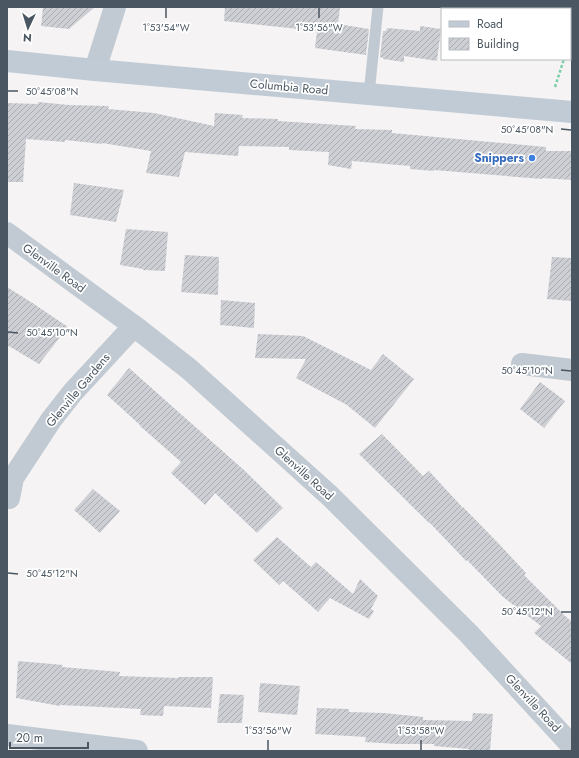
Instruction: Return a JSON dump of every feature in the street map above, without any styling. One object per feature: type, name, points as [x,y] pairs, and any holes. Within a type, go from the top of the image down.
[{"type":"street","points":[[95,70],[115,7]]},
{"type":"street","name":"Columbia Road","points":[[7,61],[572,112]]},
{"type":"street","name":"Glenville Road","points":[[7,233],[134,326],[189,369],[330,496],[469,634],[572,746]]},
{"type":"street","name":"Glenville Gardens","points":[[10,484],[51,420],[72,392],[134,326]]},
{"type":"street","points":[[522,364],[572,370]]},
{"type":"street","points":[[7,736],[64,747],[137,751]]},
{"type":"lane","points":[[369,94],[378,7]]},
{"type":"building","points":[[43,7],[95,7],[69,29],[41,26]]},
{"type":"building","points":[[225,7],[340,7],[338,24],[369,29],[366,55],[315,48],[317,31],[224,21]]},
{"type":"building","points":[[420,26],[441,29],[437,61],[404,56],[404,62],[383,59],[380,57],[383,31],[386,31],[387,28],[420,31]]},
{"type":"building","points":[[38,102],[69,105],[109,106],[108,109],[154,113],[214,126],[215,113],[243,115],[242,118],[278,119],[278,121],[356,126],[355,129],[392,130],[392,133],[546,147],[546,151],[572,151],[572,180],[410,169],[410,166],[352,161],[351,169],[328,165],[329,152],[289,150],[289,147],[239,146],[238,156],[185,152],[179,177],[146,173],[151,151],[102,143],[26,139],[23,182],[7,182],[7,103],[38,104]]},
{"type":"building","points":[[74,183],[124,190],[116,222],[70,215]]},
{"type":"building","points":[[126,229],[168,232],[165,271],[143,270],[120,265]]},
{"type":"building","points":[[185,255],[219,257],[218,295],[181,292]]},
{"type":"building","points":[[552,257],[572,258],[572,301],[547,299]]},
{"type":"building","points":[[7,287],[68,327],[39,364],[7,345]]},
{"type":"building","points":[[221,300],[255,303],[254,328],[220,325]]},
{"type":"building","points":[[258,334],[303,336],[371,370],[383,354],[414,379],[375,428],[347,405],[296,378],[306,359],[255,358]]},
{"type":"building","points":[[129,368],[245,471],[283,508],[257,533],[215,493],[205,505],[171,473],[181,462],[107,395]]},
{"type":"building","points":[[540,382],[565,401],[544,428],[520,409]]},
{"type":"building","points":[[382,434],[423,476],[429,471],[526,573],[524,575],[572,622],[572,664],[534,633],[541,626],[503,597],[359,454]]},
{"type":"building","points":[[93,489],[120,511],[100,533],[74,510]]},
{"type":"building","points":[[277,537],[311,567],[316,562],[353,594],[360,579],[378,596],[371,609],[374,611],[369,619],[330,598],[318,612],[283,581],[279,585],[253,560]]},
{"type":"building","points":[[18,661],[63,665],[62,667],[120,672],[119,676],[178,678],[213,677],[211,708],[164,706],[163,716],[140,715],[141,709],[60,706],[16,698]]},
{"type":"building","points":[[260,683],[300,686],[297,715],[258,712]]},
{"type":"building","points":[[220,694],[244,695],[242,723],[217,723]]},
{"type":"building","points":[[317,708],[349,709],[349,712],[384,713],[423,717],[423,720],[472,721],[473,713],[493,714],[490,751],[469,751],[469,749],[434,746],[434,744],[365,742],[366,737],[315,734]]},
{"type":"place","name":"Snippers","points":[[532,158]]}]
